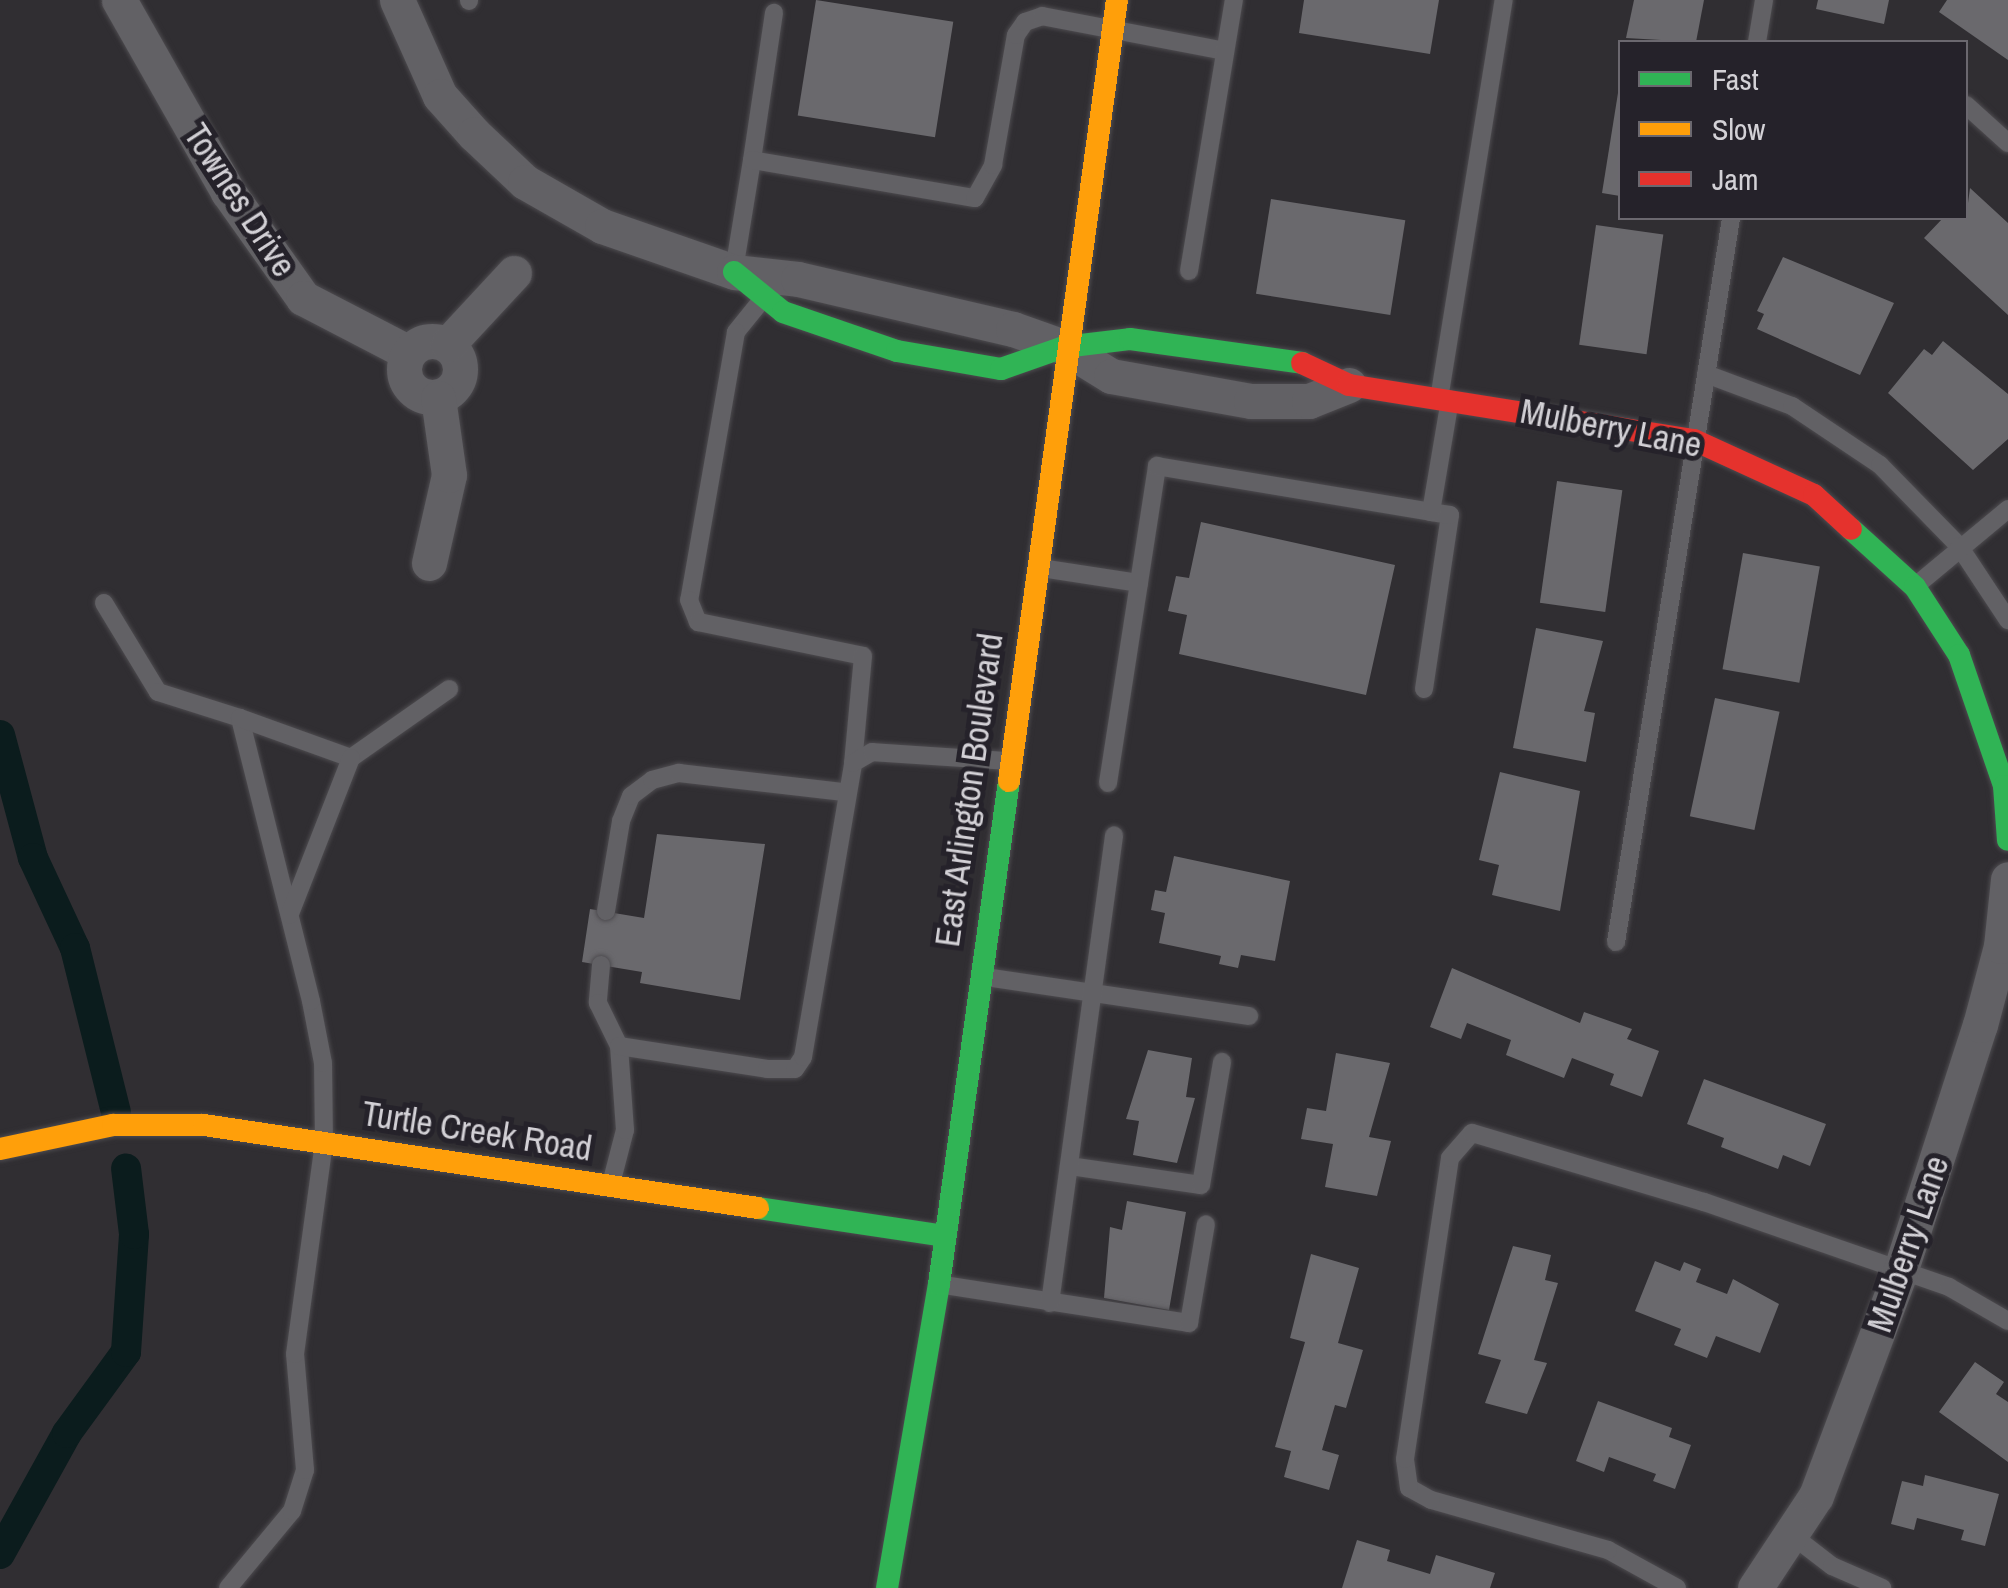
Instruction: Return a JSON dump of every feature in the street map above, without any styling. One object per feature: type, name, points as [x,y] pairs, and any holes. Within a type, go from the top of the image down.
[{"type":"street","name":"Townes Drive","points":[[120,0],[228,192],[303,298],[407,352]]},
{"type":"street","name":"Mulberry Lane","points":[[397,0],[440,96],[525,182],[602,226],[734,272],[798,278],[1064,347],[1111,376],[1250,401],[1309,401],[1349,384],[1694,440],[1814,495],[1915,587],[1960,655],[2004,786],[2008,840]]},
{"type":"street","name":"East Arlington Boulevard","points":[[887,1588],[939,1284],[1064,347],[1116,0]]},
{"type":"street","name":"Mulberry Lane","points":[[734,272],[764,297],[822,330],[1002,369],[1064,347]]},
{"type":"street","points":[[448,344],[514,273]]},
{"type":"street","points":[[426,340],[448,344],[461,363],[457,385],[438,398],[416,393],[403,375],[407,352],[426,340]]},
{"type":"street","points":[[429,564],[448,476],[438,398]]},
{"type":"street","name":"Mulberry Lane","points":[[1755,1588],[1816,1496],[1900,1272],[2004,947],[2008,879]]},
{"type":"street","name":"Turtle Creek Road","points":[[0,1149],[113,1125],[204,1125],[945,1236]]},
{"type":"lane","points":[[1189,271],[1234,0]]},
{"type":"lane","points":[[1431,512],[1504,0]]},
{"type":"lane","points":[[1757,40],[1764,0]]},
{"type":"lane","points":[[734,272],[774,13]]},
{"type":"lane","points":[[752,160],[975,198],[993,165],[1016,35],[1025,22],[1042,16],[1225,51]]},
{"type":"lane","points":[[1968,107],[2008,143]]},
{"type":"lane","points":[[1616,942],[1730,220]]},
{"type":"lane","points":[[619,1046],[794,1069],[814,1020],[844,792],[853,763],[863,656],[698,622],[689,600],[736,332],[764,297]]},
{"type":"lane","points":[[1706,374],[1792,406],[1880,465],[1959,546],[2008,620]]},
{"type":"lane","points":[[1108,783],[1157,466],[1450,515],[1424,689]]},
{"type":"lane","points":[[1915,587],[1959,546],[2008,509]]},
{"type":"lane","points":[[1034,567],[1139,583]]},
{"type":"lane","points":[[104,603],[158,692],[350,758]]},
{"type":"lane","points":[[290,914],[350,758],[450,689]]},
{"type":"lane","points":[[228,1588],[292,1511],[305,1470],[295,1354],[324,1143],[323,1063],[240,718]]},
{"type":"lane","points":[[853,763],[872,752],[1008,761]]},
{"type":"lane","points":[[606,912],[621,822],[631,796],[652,780],[679,773],[844,792]]},
{"type":"lane","points":[[1050,1303],[1114,835]]},
{"type":"lane","points":[[601,966],[598,1002],[619,1046],[625,1130],[610,1186]]},
{"type":"lane","points":[[980,977],[1249,1016]]},
{"type":"lane","points":[[1069,1166],[1201,1185],[1222,1062]]},
{"type":"lane","points":[[1677,1588],[1608,1550],[1430,1500],[1409,1488],[1404,1459],[1450,1158],[1472,1134],[1494,1137],[1948,1287],[2008,1321]]},
{"type":"lane","points":[[939,1284],[1189,1323],[1206,1224]]},
{"type":"lane","points":[[1793,1536],[1846,1574],[1882,1588]]},
{"type":"building","points":[[816,0],[953,22],[935,137],[798,116]]},
{"type":"building","points":[[1304,0],[1439,0],[1430,54],[1299,33]]},
{"type":"building","points":[[1634,0],[1704,0],[1696,40],[1626,38]]},
{"type":"building","points":[[1818,0],[1889,0],[1884,24],[1816,9]]},
{"type":"building","points":[[1947,0],[2008,0],[2008,60],[1939,12]]},
{"type":"building","points":[[1618,93],[1618,196],[1602,193]]},
{"type":"building","points":[[1970,188],[2008,223],[2008,315],[1924,238],[1941,220],[1968,220]]},
{"type":"building","points":[[1271,199],[1405,220],[1390,315],[1256,294]]},
{"type":"building","points":[[1596,225],[1663,234],[1646,354],[1579,345]]},
{"type":"building","points":[[1783,257],[1894,303],[1860,375],[1757,329],[1764,314],[1757,311]]},
{"type":"building","points":[[1943,341],[2008,394],[2008,439],[1973,470],[1888,393],[1924,349],[1932,355]]},
{"type":"building","points":[[1557,481],[1622,490],[1605,612],[1540,603]]},
{"type":"building","points":[[1201,522],[1395,565],[1366,695],[1179,654],[1187,615],[1168,611],[1176,576],[1189,578]]},
{"type":"building","points":[[1743,553],[1820,567],[1799,683],[1723,669]]},
{"type":"building","points":[[1536,628],[1603,641],[1584,711],[1595,713],[1586,762],[1513,748]]},
{"type":"building","points":[[1715,698],[1780,712],[1754,830],[1690,816]]},
{"type":"building","points":[[1500,772],[1580,791],[1560,911],[1492,895],[1499,865],[1479,860]]},
{"type":"building","points":[[657,834],[765,844],[740,1000],[640,983],[642,972],[582,962],[590,909],[644,918]]},
{"type":"building","points":[[1174,856],[1290,881],[1275,961],[1241,955],[1238,968],[1219,964],[1221,956],[1159,943],[1165,913],[1151,910],[1155,890],[1166,892]]},
{"type":"building","points":[[1452,968],[1580,1023],[1584,1012],[1632,1029],[1627,1039],[1659,1051],[1642,1097],[1610,1085],[1614,1074],[1572,1058],[1564,1078],[1506,1055],[1511,1040],[1467,1023],[1461,1039],[1430,1027]]},
{"type":"building","points":[[1148,1050],[1192,1058],[1186,1097],[1195,1098],[1177,1163],[1133,1155],[1139,1121],[1126,1119]]},
{"type":"building","points":[[1336,1053],[1390,1063],[1369,1137],[1391,1141],[1377,1196],[1325,1187],[1333,1144],[1301,1139],[1307,1108],[1326,1111]]},
{"type":"building","points":[[1704,1079],[1826,1124],[1810,1166],[1783,1155],[1778,1169],[1721,1147],[1724,1138],[1687,1124]]},
{"type":"building","points":[[1127,1201],[1186,1212],[1169,1310],[1104,1298],[1110,1227],[1122,1230]]},
{"type":"building","points":[[1513,1246],[1551,1255],[1545,1280],[1558,1283],[1534,1360],[1547,1363],[1527,1414],[1485,1403],[1501,1360],[1478,1354]]},
{"type":"building","points":[[1311,1254],[1359,1268],[1338,1343],[1363,1350],[1346,1408],[1335,1405],[1322,1450],[1339,1455],[1329,1490],[1284,1477],[1291,1451],[1275,1447],[1305,1342],[1290,1338]]},
{"type":"building","points":[[1655,1261],[1680,1271],[1684,1262],[1701,1269],[1696,1282],[1727,1294],[1733,1279],[1779,1304],[1760,1353],[1716,1336],[1707,1358],[1674,1345],[1681,1329],[1635,1311]]},
{"type":"building","points":[[1975,1362],[2004,1382],[1996,1394],[2008,1402],[2008,1462],[1939,1412]]},
{"type":"building","points":[[1598,1401],[1672,1428],[1669,1437],[1691,1445],[1675,1489],[1653,1481],[1656,1474],[1609,1457],[1604,1472],[1576,1461]]},
{"type":"building","points":[[1925,1475],[1999,1494],[1985,1546],[1961,1540],[1964,1530],[1917,1518],[1914,1530],[1891,1524],[1902,1481],[1923,1486]]},
{"type":"building","points":[[1357,1540],[1390,1550],[1387,1561],[1430,1574],[1436,1555],[1495,1573],[1490,1588],[1342,1588]]},
{"type":"waterway","points":[[0,735],[33,858],[75,948],[116,1112]]},
{"type":"waterway","points":[[0,1554],[67,1433],[126,1352],[134,1234],[126,1168]]},
{"type":"traffic: fast","points":[[734,272],[783,312],[897,351],[1001,369],[1064,347],[1130,339],[1302,363]]},
{"type":"traffic: fast","points":[[1851,529],[1915,587],[1959,655],[2004,786],[2008,840]]},
{"type":"traffic: fast","points":[[887,1588],[939,1284],[1009,781]]},
{"type":"traffic: fast","points":[[758,1208],[945,1236]]},
{"type":"traffic: slow","points":[[1009,781],[1117,0]]},
{"type":"traffic: slow","points":[[0,1149],[113,1125],[204,1125],[758,1208]]},
{"type":"traffic: jam","points":[[1302,363],[1349,385],[1694,440],[1814,495],[1851,529]]}]
